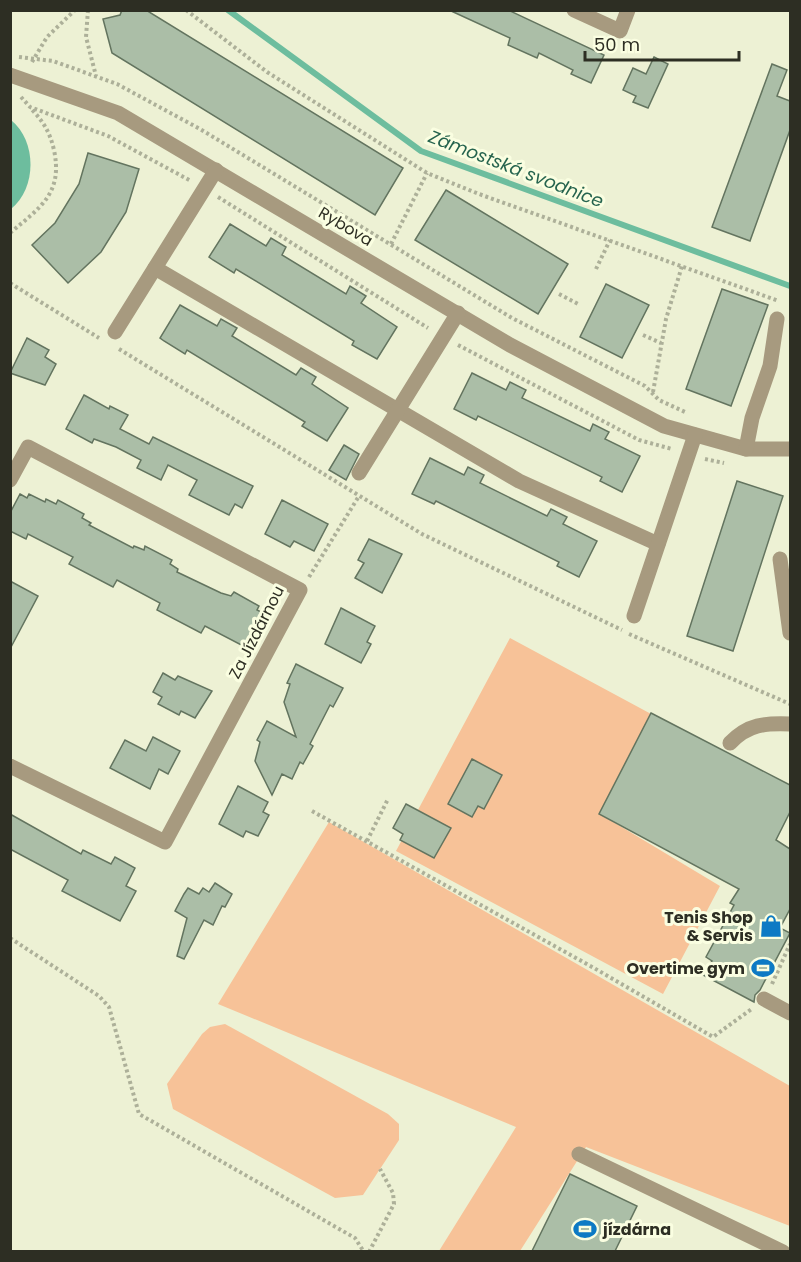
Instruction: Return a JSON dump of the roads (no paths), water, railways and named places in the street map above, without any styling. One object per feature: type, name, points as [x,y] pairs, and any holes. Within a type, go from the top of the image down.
[{"type":"street","points":[[574,10],[620,31],[628,10]]},
{"type":"street","name":"Rybova","points":[[10,75],[118,113],[510,345],[664,426],[746,449],[790,449]]},
{"type":"street","points":[[109,338],[216,170]]},
{"type":"street","points":[[155,268],[519,481],[658,544]]},
{"type":"street","points":[[359,473],[458,313]]},
{"type":"street","points":[[746,449],[752,418],[770,366],[777,318]]},
{"type":"street","points":[[634,616],[695,435]]},
{"type":"street","name":"Za Jízdárnou","points":[[10,480],[28,447],[300,590],[165,842],[10,766]]},
{"type":"street","points":[[780,559],[789,611],[790,633]]},
{"type":"street","points":[[729,743],[750,726],[762,723],[790,724]]},
{"type":"street","points":[[764,999],[790,1013]]},
{"type":"street","points":[[579,1154],[783,1251]]},
{"type":"waterway","name":"Zámostská svodnice","points":[[228,10],[421,151],[790,286]]},
{"type":"place","name":"Tenis Shop & Servis","points":[[771,926]]},
{"type":"place","name":"Overtime gym","points":[[763,968]]},
{"type":"place","name":"jízdárna","points":[[585,1229]]}]
